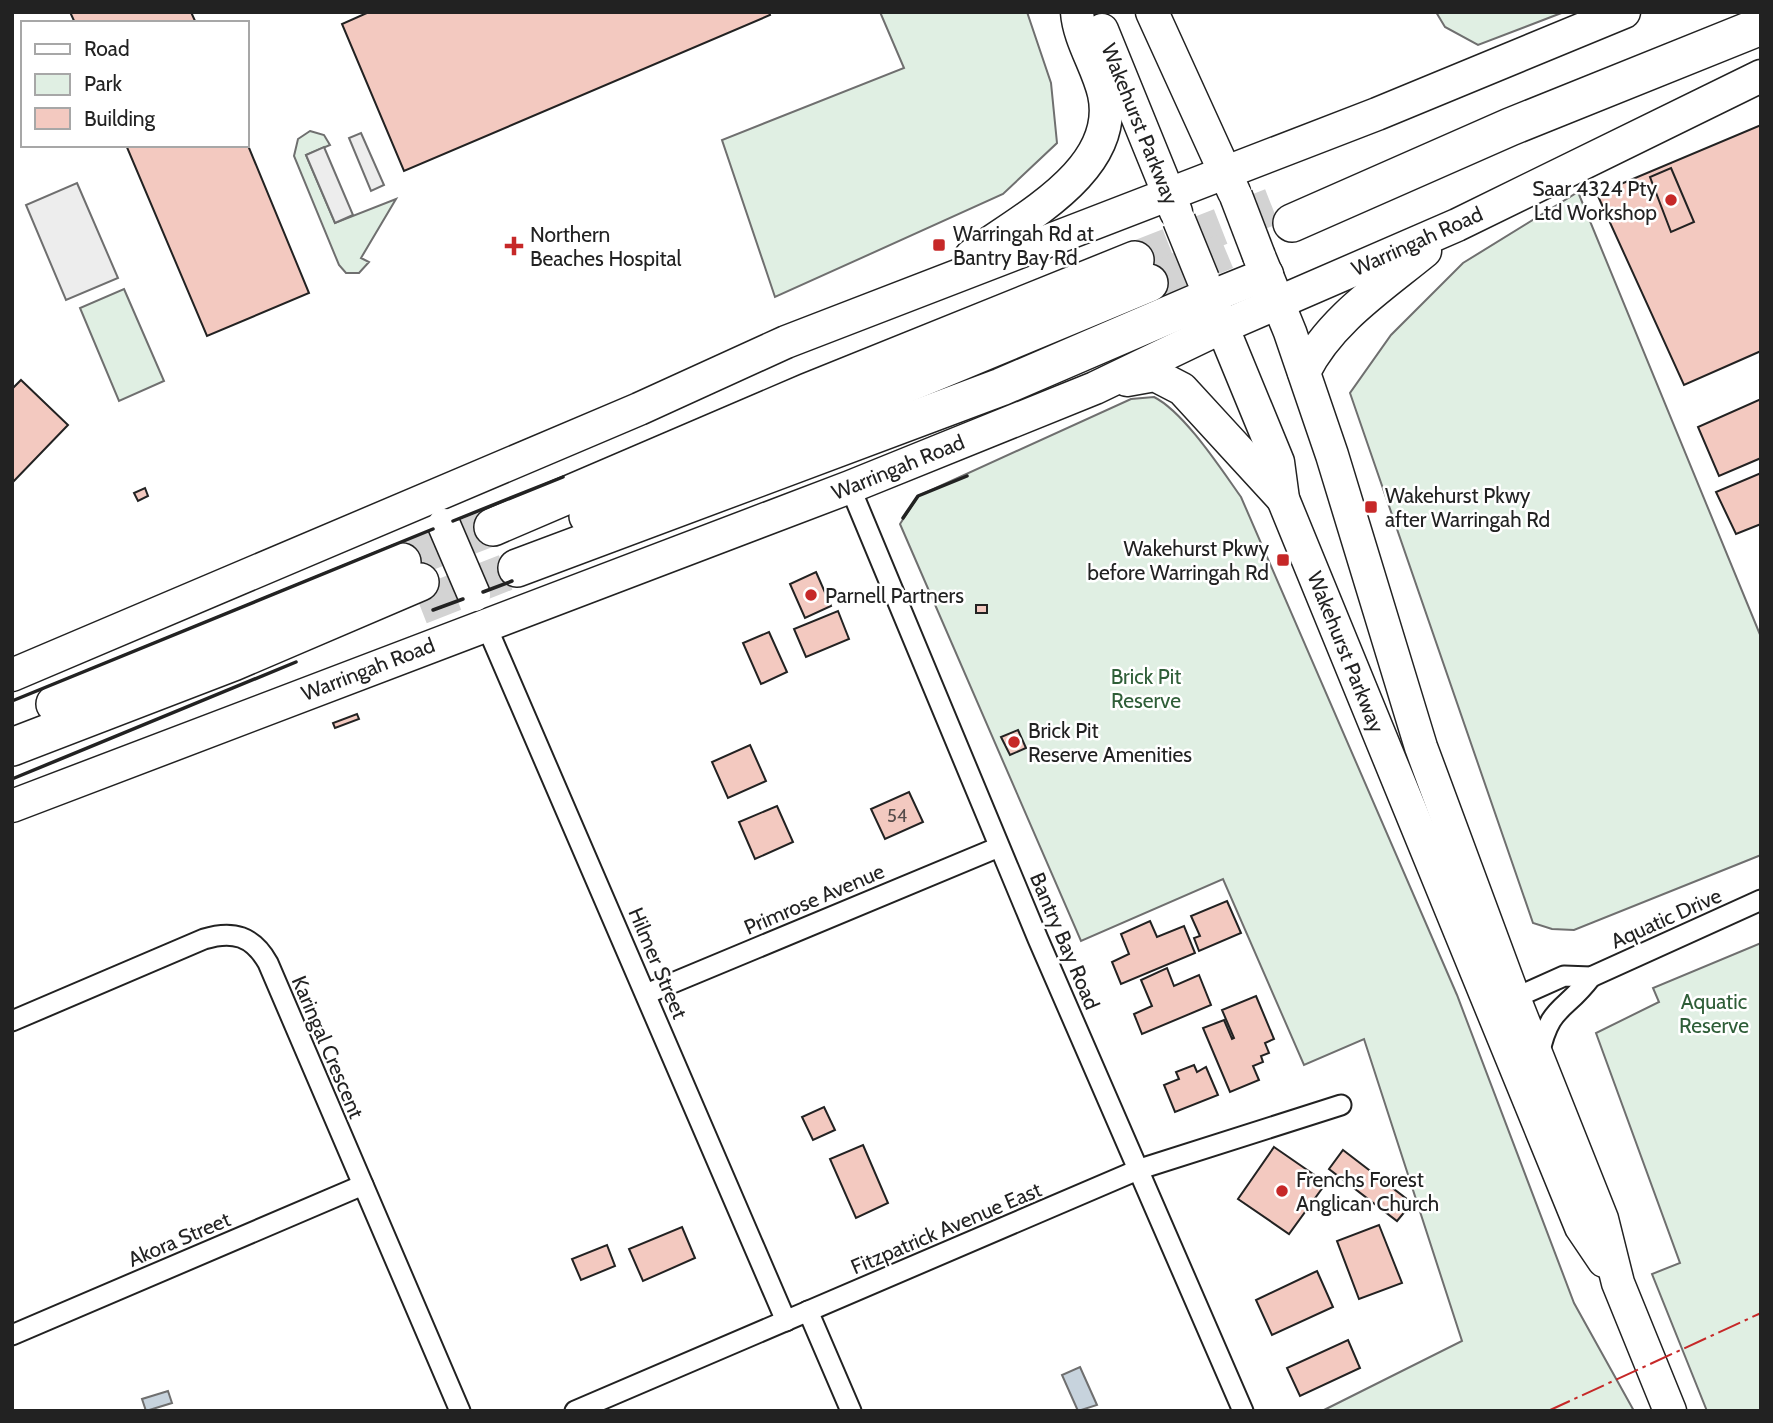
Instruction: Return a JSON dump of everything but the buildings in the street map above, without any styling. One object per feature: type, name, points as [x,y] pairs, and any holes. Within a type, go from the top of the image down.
[{"type":"highway","points":[[1727,12],[1288,212],[1510,127],[1761,26]]},
{"type":"highway","points":[[1142,272],[504,549],[1001,387],[1212,301]]},
{"type":"highway","points":[[12,721],[414,583],[233,662],[12,747]]},
{"type":"main road","points":[[951,278],[972,255],[1057,195],[1078,174],[1100,142],[1106,114],[1104,94],[1077,12]]},
{"type":"main road","name":"Wakehurst Parkway","points":[[1095,12],[1278,462],[1283,499],[1503,1003],[1538,1059],[1602,1219],[1618,1283],[1670,1411]]},
{"type":"main road","name":"Wakehurst Parkway","points":[[1152,12],[1231,184],[1304,372],[1503,1003],[1581,1227],[1618,1283]]},
{"type":"main road","points":[[12,675],[438,511],[786,342],[951,278],[1174,207],[1624,12]]},
{"type":"main road","name":"Warringah Road","points":[[12,806],[850,487],[1095,388],[1212,301],[1268,277],[1457,225],[1761,76]]},
{"type":"main road","points":[[1304,372],[1316,348],[1330,331],[1457,225]]},
{"type":"main road","points":[[1095,388],[1146,375],[1166,378],[1198,404],[1283,499]]},
{"type":"main road","points":[[438,511],[486,625]]},
{"type":"street","name":"Bantry Bay Road","points":[[850,487],[999,847],[1243,1411]]},
{"type":"street","name":"Hilmer Street","points":[[486,625],[786,1321]]},
{"type":"street","name":"Primrose Avenue","points":[[646,994],[999,847]]},
{"type":"street","name":"Aquatic Drive","points":[[1503,1003],[1564,976],[1591,977],[1761,900]]},
{"type":"street","name":"Karingal Crescent","points":[[12,1021],[204,939],[231,933],[260,950],[268,963],[460,1411]]},
{"type":"street","name":"Aquatic Drive","points":[[1538,1059],[1550,1017],[1580,992],[1591,977]]},
{"type":"street","name":"Fitzpatrick Avenue East","points":[[576,1411],[1140,1169],[1341,1105]]},
{"type":"street","name":"Akora Street","points":[[12,1335],[363,1185]]},
{"type":"street","points":[[808,1311],[851,1411]]},
{"type":"green space","points":[[880,12],[1027,12],[1051,83],[1057,143],[1003,194],[775,297],[722,140],[904,68]]},
{"type":"green space","points":[[1436,12],[1564,12],[1478,45],[1445,27]]},
{"type":"green space","points":[[310,131],[324,135],[330,145],[306,155],[335,223],[396,199],[361,258],[369,262],[359,273],[346,273],[339,265],[294,156],[298,139]]},
{"type":"green space","points":[[1578,192],[1761,637],[1761,855],[1574,930],[1552,929],[1533,923],[1350,393],[1391,335],[1463,263]]},
{"type":"green space","points":[[124,289],[164,381],[119,401],[80,308]]},
{"type":"green space","name":"Brick Pit Reserve","points":[[1154,397],[1166,404],[1189,428],[1241,497],[1457,995],[1574,1303],[1634,1411],[1322,1411],[1462,1341],[1364,1039],[1304,1065],[1223,879],[1081,941],[900,524],[918,496],[1131,399]]},
{"type":"green space","name":"Aquatic Reserve","points":[[1761,943],[1761,1411],[1707,1411],[1652,1274],[1680,1263],[1596,1033],[1659,1002],[1653,988]]},
{"type":"shaded area","points":[[361,133],[384,185],[371,191],[349,138]]},
{"type":"shaded area","points":[[324,147],[353,215],[335,223],[306,155]]},
{"type":"shaded area","points":[[77,183],[118,278],[66,300],[26,205]]},
{"type":"shaded area","points":[[1080,1367],[1097,1405],[1078,1411],[1062,1375]]},
{"type":"shaded area","points":[[168,1391],[172,1403],[146,1411],[142,1399]]},
{"type":"tunnel","points":[[1135,260],[1283,202]]},
{"type":"tunnel","points":[[1149,283],[1226,251]]},
{"type":"tunnel","points":[[402,562],[493,527]]},
{"type":"tunnel","points":[[420,606],[517,568]]},
{"type":"wall","points":[[903,518],[918,496],[967,476]]},
{"type":"wall","points":[[453,521],[563,477]]},
{"type":"wall","points":[[12,701],[433,529]]},
{"type":"wall","points":[[483,592],[512,581]]},
{"type":"wall","points":[[433,610],[463,599]]},
{"type":"wall","points":[[12,779],[296,662]]},
{"type":"power","points":[[1548,1411],[1761,1313]]},
{"type":"place","name":"Saar 4324 Pty Ltd Workshop","points":[[1671,200]]},
{"type":"place","name":"Warringah Rd at Bantry Bay Rd","points":[[939,245]]},
{"type":"place","name":"Northern Beaches Hospital","points":[[514,246]]},
{"type":"place","name":"Wakehurst Pkwy after Warringah Rd","points":[[1371,507]]},
{"type":"place","name":"Wakehurst Pkwy before Warringah Rd","points":[[1283,560]]},
{"type":"place","name":"Parnell Partners","points":[[811,595]]},
{"type":"place","name":"Brick Pit Reserve Amenities","points":[[1014,742]]},
{"type":"place","name":"Frenchs Forest Anglican Church","points":[[1282,1191]]}]
